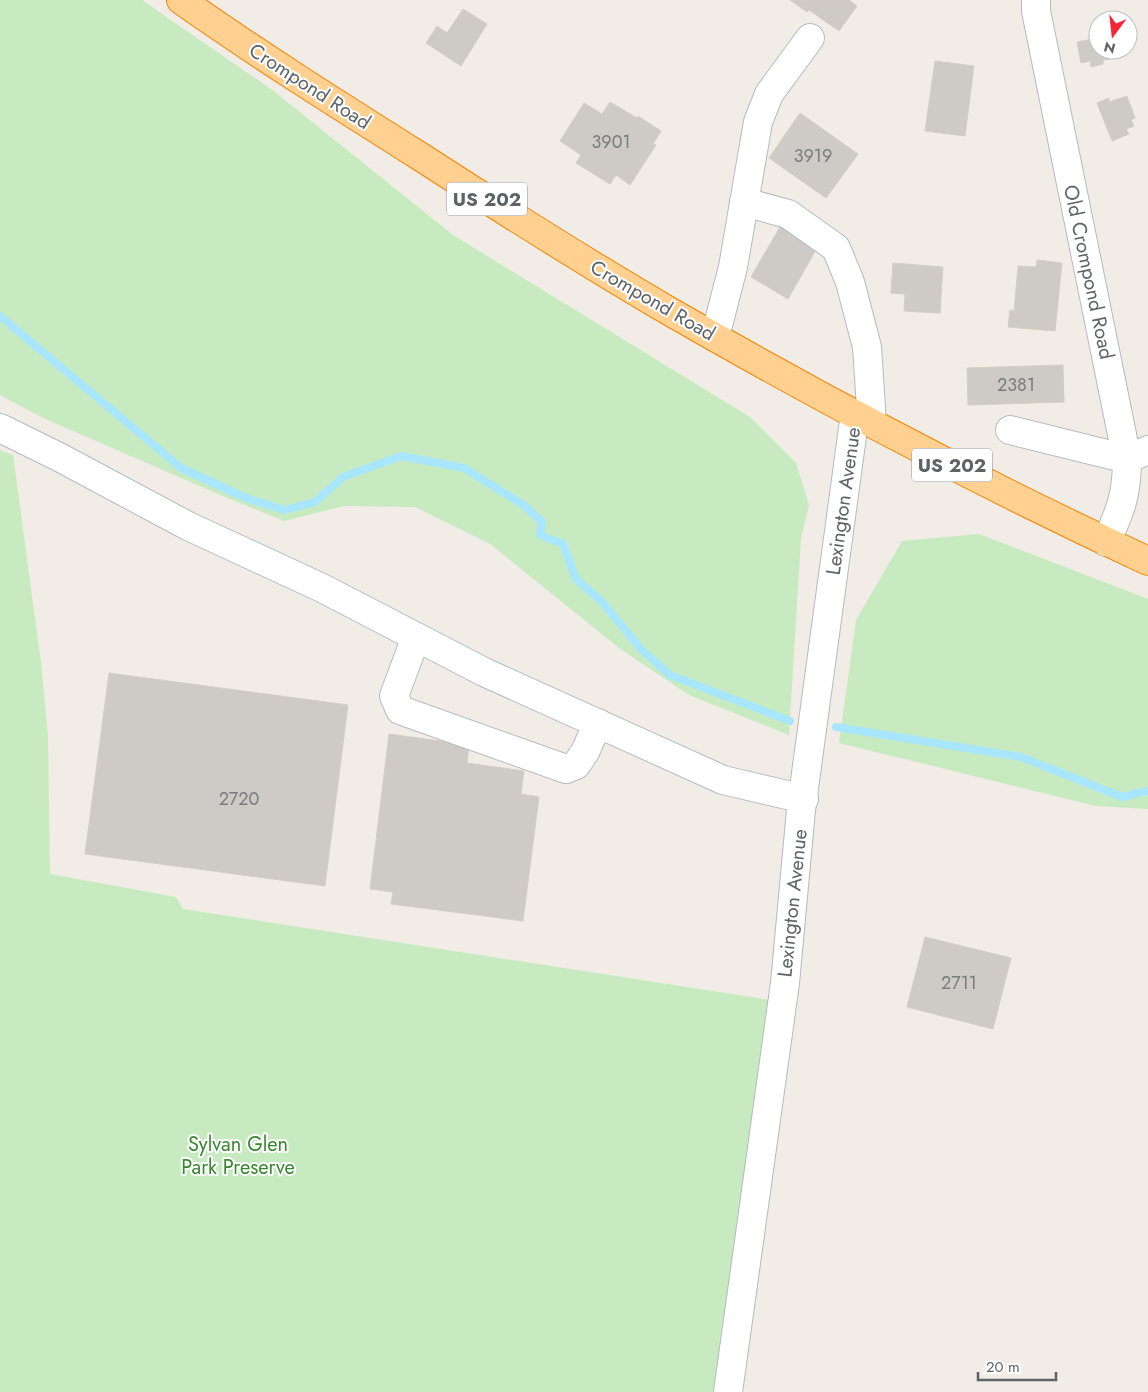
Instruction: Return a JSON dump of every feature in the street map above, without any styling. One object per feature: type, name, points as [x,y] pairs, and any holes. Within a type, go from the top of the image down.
[{"type":"highway","name":"Crompond Road","points":[[192,3],[307,86],[589,263],[715,337],[864,418],[1106,542],[1148,561]]},
{"type":"street","name":"Old Crompond Road","points":[[1036,0],[1036,11],[1084,253],[1138,454],[1127,482],[1121,510],[1106,542]]},
{"type":"street","points":[[715,337],[733,267],[758,122],[769,94],[810,38]]},
{"type":"street","name":"Lexington Avenue","points":[[728,1392],[785,983],[804,799],[864,418],[867,347],[850,282],[836,248],[788,214],[744,202]]},
{"type":"street","points":[[0,428],[59,457],[188,526],[322,588],[484,672],[723,780],[804,799]]},
{"type":"street","points":[[1010,430],[1138,454]]},
{"type":"street","points":[[416,637],[394,696],[400,710],[566,769],[576,765],[598,723]]},
{"type":"green space","points":[[0,0],[142,0],[271,89],[453,235],[750,417],[796,463],[809,505],[801,539],[789,735],[689,695],[619,648],[490,544],[415,507],[344,506],[284,521],[43,418],[0,395]]},
{"type":"green space","name":"Sylvan Glen Park Preserve","points":[[0,450],[13,455],[41,662],[48,736],[50,874],[176,897],[183,909],[777,1001],[727,1392],[0,1392]]},
{"type":"green space","points":[[979,534],[1148,599],[1148,809],[1096,806],[839,743],[856,620],[902,541]]},
{"type":"building","points":[[790,0],[849,0],[857,6],[839,31],[809,10],[807,12]]},
{"type":"building","points":[[463,9],[487,24],[461,66],[426,43],[437,26],[447,33]]},
{"type":"building","points":[[1088,40],[1088,60],[1103,60],[1103,64],[1091,67],[1090,61],[1081,63],[1077,42]]},
{"type":"building","points":[[935,61],[974,66],[965,136],[925,131]]},
{"type":"building","points":[[1127,96],[1135,118],[1131,120],[1134,126],[1126,129],[1129,134],[1112,141],[1097,103],[1109,98],[1109,102]]},
{"type":"building","points":[[610,102],[637,118],[638,116],[661,131],[653,144],[656,145],[630,185],[616,175],[610,184],[576,163],[581,155],[560,141],[584,103],[602,114]]},
{"type":"building","points":[[800,113],[858,154],[826,198],[769,158]]},
{"type":"building","points":[[784,220],[821,241],[788,299],[751,277]]},
{"type":"building","points":[[1037,260],[1062,263],[1055,331],[1008,327],[1010,310],[1014,311],[1018,266],[1036,267]]},
{"type":"building","points":[[893,263],[943,267],[940,313],[904,311],[905,294],[891,293]]},
{"type":"building","points":[[1063,365],[1064,402],[968,405],[967,368]]},
{"type":"building","points":[[109,673],[348,705],[325,886],[85,854]]},
{"type":"building","points":[[389,734],[469,745],[467,763],[524,771],[521,794],[539,797],[523,921],[391,904],[393,892],[370,889]]},
{"type":"building","points":[[925,937],[1011,958],[993,1029],[907,1007]]},
{"type":"waterway","points":[[0,316],[181,468],[246,498],[284,510],[315,502],[343,477],[401,456],[464,468],[525,506],[542,522],[540,535],[563,544],[576,579],[601,601],[642,650],[670,675],[790,721]]},
{"type":"waterway","points":[[836,727],[1021,757],[1122,797],[1148,791]]}]
